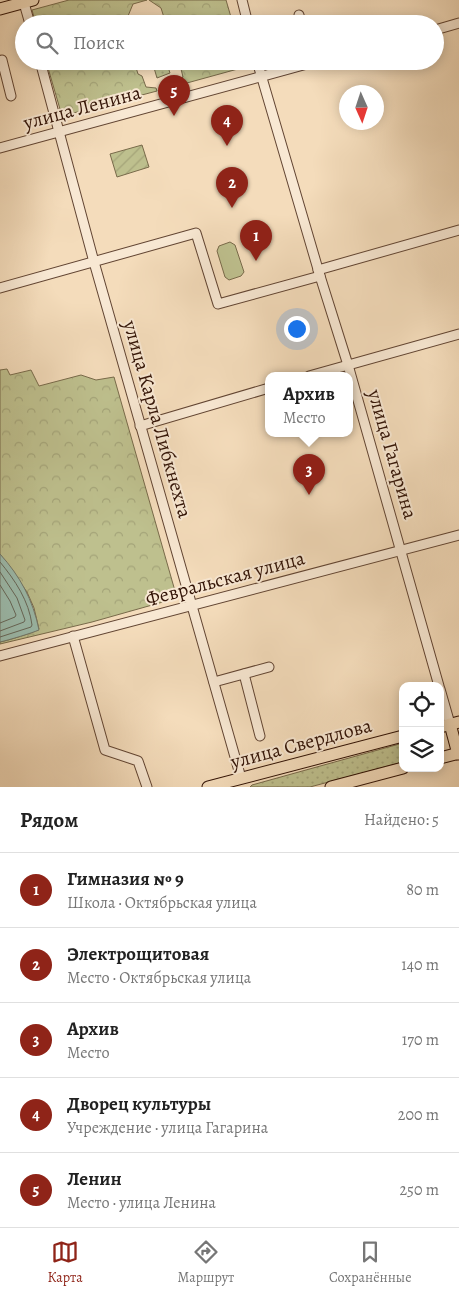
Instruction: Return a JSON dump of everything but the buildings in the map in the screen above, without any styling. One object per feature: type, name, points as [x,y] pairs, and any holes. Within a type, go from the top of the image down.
[{"type":"main road","points":[[1,6],[28,1]]},
{"type":"main road","name":"улица Гагарина","points":[[450,724],[459,755]]},
{"type":"main road","name":"улица Свердлова","points":[[208,787],[242,783],[399,737]]},
{"type":"main road","points":[[444,757],[459,755]]},
{"type":"main road","points":[[331,787],[399,769]]},
{"type":"street","points":[[242,0],[246,15]]},
{"type":"street","points":[[28,1],[29,15]]},
{"type":"street","points":[[444,27],[459,23]]},
{"type":"street","points":[[0,61],[2,60],[12,96]]},
{"type":"street","name":"улица Карла Либкнехта","points":[[42,70],[94,262],[242,783]]},
{"type":"street","name":"улица Гагарина","points":[[260,70],[350,372]]},
{"type":"street","name":"улица Ленина","points":[[0,148],[284,70]]},
{"type":"street","points":[[0,288],[196,233],[218,304],[459,230]]},
{"type":"street","points":[[323,372],[459,334]]},
{"type":"street","name":"улица Гагарина","points":[[353,382],[439,682]]},
{"type":"street","points":[[140,426],[265,389]]},
{"type":"street","name":"Февральская улица","points":[[0,656],[459,535]]},
{"type":"street","points":[[74,636],[106,750],[138,761],[147,787]]},
{"type":"street","points":[[214,682],[268,667]]},
{"type":"street","points":[[244,674],[260,736]]},
{"type":"street","name":"улица Гагарина","points":[[444,702],[450,724]]},
{"type":"green space","points":[[69,0],[147,0],[133,4],[128,15],[33,15],[32,10]]},
{"type":"green space","points":[[149,0],[226,0],[230,15],[163,15],[161,8]]},
{"type":"green space","points":[[49,70],[137,70],[138,74],[142,76],[146,87],[156,88],[157,91],[62,116]]},
{"type":"green space","points":[[155,70],[169,70],[170,73],[157,78]]},
{"type":"green space","points":[[181,70],[234,70],[176,86],[175,82],[183,77]]},
{"type":"green space","points":[[142,145],[149,167],[117,177],[110,154]]},
{"type":"green space","points":[[230,242],[235,245],[244,272],[241,276],[229,280],[225,277],[217,251],[219,246]]},
{"type":"green space","points":[[7,369],[10,375],[31,370],[39,386],[81,375],[96,380],[114,377],[177,598],[92,622],[0,644],[0,642],[39,629],[34,608],[27,592],[0,554],[0,370]]},
{"type":"green space","points":[[399,744],[399,763],[310,787],[250,787]]},
{"type":"water","points":[[0,554],[14,571],[25,589],[39,630],[0,642]]},
{"type":"place","name":"Ленин","points":[[174,116]]},
{"type":"place","name":"Дворец культуры","points":[[227,146]]},
{"type":"place","name":"Электрощитовая","points":[[232,208]]},
{"type":"place","name":"Гимназия № 9","points":[[256,261]]},
{"type":"place","name":"Архив","points":[[309,495]]}]
